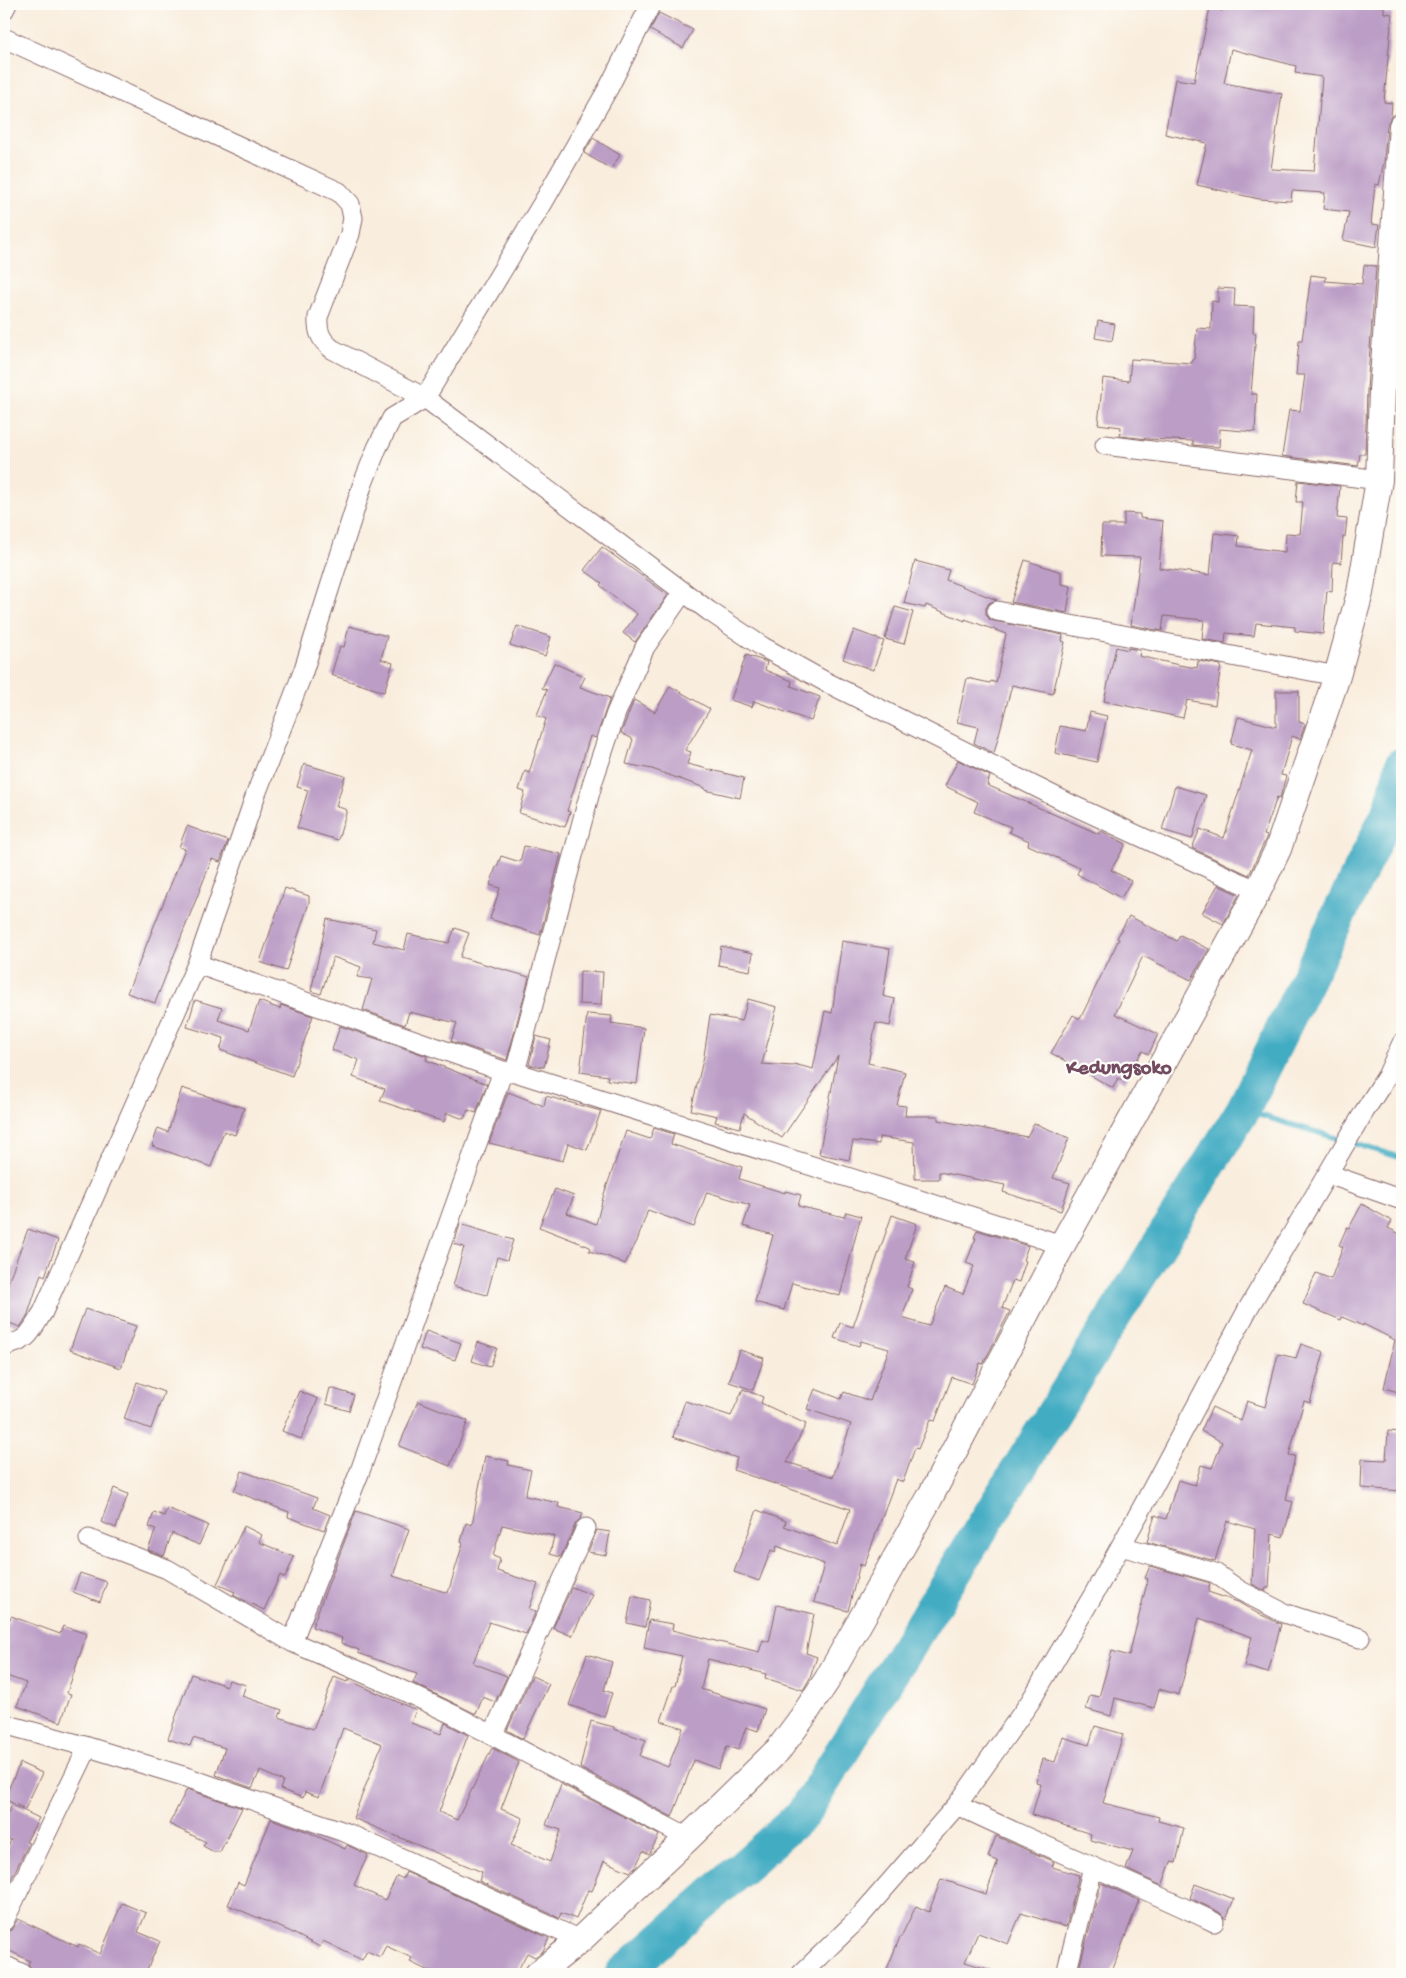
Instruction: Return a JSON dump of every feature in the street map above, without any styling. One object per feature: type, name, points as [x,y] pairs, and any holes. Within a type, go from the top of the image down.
[{"type":"street","points":[[4,10],[6,4]]},
{"type":"street","points":[[4,1346],[19,1343],[29,1334],[43,1312],[197,964],[256,794],[302,672],[362,486],[377,448],[392,418],[425,398],[609,87],[651,4]]},
{"type":"street","points":[[4,38],[339,192],[350,204],[353,218],[350,234],[318,317],[317,328],[323,341],[332,349],[425,398],[683,592],[762,647],[824,681],[1068,803],[1258,892]]},
{"type":"street","points":[[538,1974],[580,1940],[688,1838],[779,1749],[802,1718],[827,1680],[929,1500],[1062,1245],[1258,892],[1278,849],[1337,676],[1360,593],[1379,480],[1382,390],[1402,126]]},
{"type":"street","points":[[1105,445],[1379,480]]},
{"type":"street","points":[[292,1642],[360,1471],[509,1071],[593,781],[613,721],[646,647],[683,592]]},
{"type":"street","points":[[997,611],[1337,676]]},
{"type":"street","points":[[197,964],[509,1071],[1062,1245]]},
{"type":"street","points":[[801,1974],[856,1921],[957,1805],[1030,1702],[1121,1546],[1249,1306],[1364,1112],[1395,1077],[1402,1043]]},
{"type":"street","points":[[1330,1170],[1402,1200]]},
{"type":"street","points":[[493,1734],[586,1528]]},
{"type":"street","points":[[89,1539],[167,1569],[292,1642],[389,1684],[493,1734],[688,1838]]},
{"type":"street","points":[[1121,1546],[1215,1573],[1239,1590],[1284,1613],[1360,1638]]},
{"type":"street","points":[[4,1724],[183,1776],[347,1833],[580,1940]]},
{"type":"street","points":[[4,1921],[88,1747]]},
{"type":"street","points":[[957,1805],[1214,1922]]},
{"type":"street","points":[[1066,1974],[1093,1867]]},
{"type":"street","points":[[4,1965],[23,1974]]},
{"type":"building","points":[[1224,4],[1384,4],[1384,13],[1392,14],[1384,102],[1392,103],[1391,116],[1387,125],[1384,162],[1379,185],[1375,184],[1371,224],[1379,225],[1376,247],[1343,240],[1349,212],[1323,209],[1325,193],[1292,191],[1291,201],[1259,199],[1197,185],[1207,143],[1165,134],[1175,79],[1194,82],[1210,8],[1222,11]],"holes":[[[1231,49],[1296,66],[1295,73],[1322,77],[1314,171],[1271,169],[1282,94],[1224,83]]]},
{"type":"building","points":[[659,13],[693,30],[683,48],[650,30]]},
{"type":"building","points":[[593,138],[620,155],[611,169],[584,153]]},
{"type":"building","points":[[1364,265],[1376,266],[1367,389],[1365,454],[1360,454],[1358,466],[1282,456],[1289,410],[1300,411],[1305,375],[1296,375],[1299,340],[1302,340],[1311,275],[1326,277],[1325,281],[1362,284]]},
{"type":"building","points":[[1218,288],[1235,289],[1234,306],[1254,307],[1253,333],[1256,333],[1251,394],[1257,394],[1255,432],[1220,429],[1219,447],[1193,445],[1193,441],[1120,436],[1121,427],[1098,424],[1103,378],[1129,381],[1131,359],[1192,363],[1192,360],[1194,360],[1197,328],[1211,329],[1212,301],[1218,302]]},
{"type":"building","points":[[1098,321],[1115,324],[1112,341],[1095,338]]},
{"type":"building","points":[[1298,481],[1340,486],[1337,518],[1347,519],[1345,537],[1343,537],[1341,563],[1333,562],[1332,592],[1327,591],[1323,634],[1295,631],[1295,627],[1256,623],[1254,636],[1226,633],[1225,643],[1202,639],[1204,620],[1164,616],[1162,631],[1131,625],[1140,557],[1101,556],[1102,525],[1124,525],[1124,513],[1140,514],[1140,518],[1163,521],[1159,568],[1210,575],[1214,533],[1239,536],[1238,546],[1285,552],[1286,533],[1300,534],[1303,502],[1296,502]]},
{"type":"building","points":[[602,547],[668,595],[635,642],[623,633],[637,614],[615,598],[600,585],[602,583],[584,570]]},
{"type":"building","points":[[1025,560],[1061,572],[1061,584],[1071,586],[1067,613],[1011,602]]},
{"type":"building","points":[[915,561],[949,570],[946,580],[997,600],[989,603],[986,608],[986,614],[990,620],[1063,635],[1062,641],[1065,642],[1053,694],[1012,685],[994,753],[974,743],[978,727],[957,722],[967,678],[996,683],[1006,634],[965,619],[965,621],[926,605],[925,608],[904,603]]},
{"type":"building","points":[[895,607],[913,612],[904,644],[885,639]]},
{"type":"building","points":[[349,626],[387,636],[381,659],[393,663],[384,692],[331,675],[340,646],[344,647]]},
{"type":"building","points":[[517,626],[551,637],[545,656],[510,645]]},
{"type":"building","points":[[854,630],[884,641],[873,670],[843,659]]},
{"type":"building","points":[[1116,647],[1140,650],[1139,656],[1179,665],[1197,668],[1198,661],[1221,665],[1215,705],[1187,700],[1183,718],[1104,701]]},
{"type":"building","points":[[746,655],[767,662],[765,670],[792,681],[791,686],[820,697],[811,721],[754,701],[752,707],[731,700]]},
{"type":"building","points":[[554,663],[585,677],[580,687],[610,698],[596,738],[590,736],[567,811],[570,812],[565,827],[519,813],[525,792],[519,790],[525,771],[529,773],[546,719],[537,715],[547,690],[542,688]]},
{"type":"building","points":[[670,686],[710,709],[685,750],[691,752],[687,764],[744,778],[740,798],[705,790],[705,788],[652,769],[626,764],[633,739],[621,733],[634,700],[655,712]]},
{"type":"building","points":[[1276,691],[1299,691],[1299,722],[1305,724],[1300,739],[1292,736],[1281,775],[1286,776],[1280,798],[1277,797],[1264,835],[1267,836],[1249,875],[1192,848],[1200,829],[1224,838],[1252,750],[1231,744],[1238,717],[1276,727]]},
{"type":"building","points":[[1090,712],[1107,716],[1097,762],[1055,753],[1060,726],[1086,731]]},
{"type":"building","points":[[958,760],[990,776],[987,785],[1099,834],[1101,831],[1126,844],[1111,870],[1131,881],[1121,898],[1077,874],[1080,868],[1028,845],[1029,841],[1009,832],[1011,827],[974,812],[978,802],[945,786]]},
{"type":"building","points":[[304,764],[345,776],[336,806],[347,810],[338,840],[297,828],[308,790],[297,787]]},
{"type":"building","points":[[1175,786],[1206,795],[1192,839],[1162,830]]},
{"type":"building","points":[[187,826],[228,841],[220,862],[212,859],[155,1003],[127,993],[185,849],[179,847]]},
{"type":"building","points":[[524,846],[561,854],[540,935],[490,919],[500,888],[490,885],[501,856],[520,862]]},
{"type":"building","points":[[1218,885],[1239,895],[1223,924],[1202,913]]},
{"type":"building","points":[[285,888],[309,896],[309,903],[286,971],[260,962]]},
{"type":"building","points":[[1129,916],[1177,941],[1180,935],[1209,949],[1191,980],[1143,956],[1115,1014],[1158,1034],[1149,1054],[1142,1051],[1125,1082],[1118,1078],[1113,1088],[1051,1053],[1073,1015],[1080,1019]]},
{"type":"building","points":[[327,919],[376,929],[373,942],[404,950],[408,934],[449,943],[455,928],[469,933],[460,957],[529,977],[507,1060],[451,1041],[457,1023],[409,1012],[405,1025],[363,1010],[372,979],[357,977],[361,967],[333,957],[321,994],[311,991]]},
{"type":"building","points":[[842,941],[890,949],[883,996],[895,999],[890,1026],[876,1023],[868,1063],[905,1072],[897,1105],[906,1106],[905,1116],[938,1116],[938,1120],[1027,1137],[1034,1123],[1069,1138],[1053,1178],[1070,1183],[1061,1211],[1003,1192],[1005,1185],[939,1172],[939,1179],[915,1179],[914,1142],[879,1137],[879,1144],[853,1141],[849,1160],[819,1154],[838,1056],[782,1138],[744,1113],[740,1128],[715,1122],[717,1116],[691,1110],[704,1056],[710,1015],[742,1021],[748,999],[777,1007],[762,1064],[793,1066],[794,1064],[813,1069],[825,1011],[832,1013]]},
{"type":"building","points":[[721,946],[753,953],[750,971],[718,965]]},
{"type":"building","points":[[580,971],[603,972],[601,1005],[579,1004]]},
{"type":"building","points":[[195,1000],[222,1008],[218,1020],[249,1030],[259,1001],[280,1009],[281,1005],[313,1016],[292,1076],[220,1050],[224,1038],[187,1027]]},
{"type":"building","points":[[587,1014],[612,1016],[611,1023],[644,1028],[637,1084],[607,1080],[608,1076],[580,1072]]},
{"type":"building","points":[[340,1026],[427,1056],[426,1060],[487,1084],[476,1113],[468,1110],[464,1119],[447,1113],[444,1122],[380,1101],[385,1089],[353,1077],[359,1060],[332,1050]]},
{"type":"building","points":[[536,1036],[551,1040],[544,1067],[529,1065]]},
{"type":"building","points":[[182,1088],[244,1108],[235,1135],[224,1131],[211,1167],[152,1146],[158,1128],[168,1132]]},
{"type":"building","points":[[508,1092],[544,1106],[546,1096],[601,1111],[587,1150],[568,1143],[563,1161],[489,1143]]},
{"type":"building","points":[[654,1128],[674,1134],[671,1144],[742,1167],[739,1179],[785,1193],[785,1191],[801,1195],[798,1206],[844,1217],[846,1212],[861,1216],[840,1296],[792,1283],[784,1310],[755,1302],[773,1235],[743,1226],[750,1205],[707,1192],[694,1227],[648,1210],[637,1241],[625,1264],[589,1251],[590,1247],[539,1227],[555,1189],[574,1196],[567,1213],[596,1224],[604,1194],[626,1131],[650,1139]]},
{"type":"building","points":[[1362,1204],[1392,1221],[1388,1228],[1402,1235],[1402,1393],[1384,1388],[1395,1340],[1363,1324],[1363,1326],[1342,1317],[1341,1320],[1303,1304],[1316,1273],[1331,1279],[1343,1247],[1339,1245],[1347,1227],[1349,1228]]},
{"type":"building","points":[[892,1215],[917,1224],[905,1259],[915,1262],[907,1287],[912,1289],[902,1318],[929,1326],[945,1287],[963,1294],[974,1266],[966,1263],[976,1238],[974,1238],[977,1230],[1028,1246],[1023,1260],[1026,1261],[1019,1282],[1013,1280],[1002,1308],[1010,1311],[983,1364],[980,1363],[972,1384],[952,1377],[935,1421],[930,1420],[918,1449],[915,1448],[903,1482],[896,1479],[864,1566],[860,1564],[848,1611],[814,1602],[824,1564],[777,1546],[775,1552],[771,1550],[759,1581],[734,1572],[757,1510],[786,1521],[784,1526],[837,1546],[850,1509],[733,1470],[737,1458],[673,1437],[685,1401],[731,1416],[743,1389],[763,1397],[761,1403],[806,1424],[787,1462],[833,1477],[851,1424],[807,1409],[815,1389],[841,1399],[844,1392],[870,1401],[889,1349],[861,1341],[859,1346],[834,1338],[840,1323],[853,1327]]},
{"type":"building","points":[[460,1224],[513,1240],[507,1260],[497,1257],[487,1295],[453,1286],[464,1247],[454,1244]]},
{"type":"building","points":[[28,1229],[58,1240],[45,1276],[41,1274],[27,1317],[20,1327],[4,1321],[4,1293]]},
{"type":"building","points":[[85,1309],[136,1326],[121,1368],[70,1350]]},
{"type":"building","points":[[426,1331],[461,1343],[455,1360],[420,1349]]},
{"type":"building","points":[[478,1342],[497,1348],[490,1367],[472,1361]]},
{"type":"building","points":[[1301,1344],[1324,1352],[1310,1403],[1304,1401],[1289,1455],[1295,1456],[1286,1500],[1293,1502],[1283,1537],[1272,1534],[1269,1588],[1266,1588],[1265,1591],[1252,1584],[1255,1529],[1227,1521],[1215,1561],[1147,1542],[1155,1515],[1166,1519],[1178,1480],[1195,1485],[1201,1465],[1212,1468],[1222,1442],[1201,1431],[1212,1407],[1241,1421],[1247,1401],[1265,1407],[1278,1354],[1296,1358]]},
{"type":"building","points":[[740,1350],[764,1358],[753,1390],[729,1382]]},
{"type":"building","points":[[137,1382],[164,1392],[151,1429],[124,1419]]},
{"type":"building","points":[[330,1388],[354,1395],[349,1411],[326,1404]]},
{"type":"building","points":[[299,1391],[318,1399],[301,1439],[282,1431]]},
{"type":"building","points":[[418,1401],[468,1421],[450,1466],[399,1446]]},
{"type":"building","points":[[1388,1431],[1402,1432],[1402,1491],[1361,1488],[1362,1459],[1386,1460]]},
{"type":"building","points":[[485,1456],[509,1461],[508,1465],[531,1470],[525,1496],[559,1503],[558,1507],[583,1513],[576,1523],[561,1557],[550,1554],[554,1536],[502,1525],[493,1556],[500,1559],[497,1571],[538,1584],[529,1609],[536,1611],[526,1634],[489,1622],[473,1663],[507,1676],[495,1702],[483,1697],[476,1714],[413,1683],[417,1674],[358,1653],[359,1650],[341,1643],[342,1638],[312,1627],[356,1511],[409,1529],[393,1576],[448,1593],[463,1543],[461,1542],[466,1523],[472,1525]]},
{"type":"building","points":[[242,1471],[317,1498],[313,1508],[330,1515],[324,1530],[288,1517],[289,1512],[234,1491]]},
{"type":"building","points":[[114,1488],[128,1494],[116,1528],[101,1522]]},
{"type":"building","points":[[167,1508],[208,1525],[199,1545],[172,1533],[164,1556],[148,1550],[156,1529],[149,1527],[154,1512],[164,1516]]},
{"type":"building","points":[[244,1526],[262,1535],[259,1542],[294,1557],[285,1578],[280,1575],[264,1610],[233,1595],[235,1592],[217,1584]]},
{"type":"building","points":[[597,1530],[610,1532],[606,1555],[588,1552]]},
{"type":"building","points":[[1150,1566],[1210,1583],[1208,1592],[1238,1602],[1281,1624],[1268,1673],[1244,1666],[1252,1637],[1199,1618],[1179,1695],[1159,1689],[1154,1708],[1115,1698],[1111,1716],[1086,1709],[1090,1695],[1099,1697],[1112,1651],[1129,1656],[1148,1579],[1145,1578]]},
{"type":"building","points":[[80,1573],[107,1582],[100,1602],[73,1592]]},
{"type":"building","points":[[572,1587],[592,1595],[572,1636],[553,1628]]},
{"type":"building","points":[[632,1596],[650,1600],[645,1627],[627,1623]]},
{"type":"building","points":[[777,1605],[814,1614],[806,1653],[817,1657],[810,1678],[803,1690],[765,1678],[766,1674],[708,1659],[701,1689],[765,1709],[758,1731],[746,1727],[738,1750],[727,1746],[718,1769],[694,1760],[672,1817],[580,1768],[591,1721],[614,1727],[614,1729],[646,1740],[640,1756],[668,1767],[683,1728],[661,1721],[673,1686],[675,1686],[682,1656],[644,1648],[649,1620],[673,1624],[672,1630],[759,1652],[763,1640],[769,1642]]},
{"type":"building","points":[[11,1616],[60,1634],[63,1626],[87,1634],[67,1693],[71,1694],[61,1722],[17,1706],[26,1683],[4,1675],[4,1635]]},
{"type":"building","points":[[587,1654],[612,1662],[604,1690],[612,1693],[604,1717],[569,1705]]},
{"type":"building","points":[[191,1674],[227,1686],[229,1680],[246,1685],[242,1696],[282,1710],[279,1717],[313,1729],[334,1677],[347,1682],[348,1680],[416,1710],[411,1723],[441,1734],[445,1723],[449,1725],[468,1735],[439,1812],[457,1820],[492,1748],[519,1762],[501,1809],[523,1818],[511,1845],[550,1862],[561,1830],[546,1825],[561,1784],[659,1835],[650,1853],[643,1851],[636,1866],[630,1872],[604,1861],[592,1891],[588,1890],[576,1919],[561,1913],[559,1918],[479,1881],[482,1872],[353,1818],[382,1744],[343,1728],[319,1797],[305,1792],[303,1798],[280,1789],[283,1781],[260,1771],[252,1788],[216,1775],[225,1748],[193,1738],[190,1746],[168,1739]]},
{"type":"building","points":[[532,1676],[549,1684],[523,1739],[507,1730]]},
{"type":"building","points":[[1095,1726],[1123,1734],[1103,1803],[1159,1817],[1158,1821],[1184,1828],[1176,1863],[1171,1862],[1162,1886],[1126,1869],[1133,1851],[1090,1840],[1091,1834],[1032,1815],[1041,1784],[1036,1782],[1043,1759],[1055,1762],[1063,1737],[1089,1745]]},
{"type":"building","points":[[20,1763],[42,1773],[25,1809],[4,1799]]},
{"type":"building","points":[[187,1789],[242,1808],[220,1852],[214,1852],[203,1846],[206,1842],[169,1824]]},
{"type":"building","points":[[12,1805],[39,1818],[26,1842],[29,1843],[4,1893],[4,1854],[11,1840],[4,1837],[4,1821]]},
{"type":"building","points":[[271,1819],[306,1831],[345,1849],[347,1845],[368,1855],[354,1885],[385,1900],[397,1876],[403,1879],[406,1872],[549,1938],[543,1951],[535,1957],[527,1953],[516,1974],[435,1974],[410,1962],[412,1958],[386,1946],[380,1957],[367,1951],[362,1960],[323,1941],[320,1947],[289,1931],[228,1905],[238,1882],[244,1885]]},
{"type":"building","points":[[996,1836],[1054,1862],[1052,1867],[1079,1875],[1066,1927],[1021,1913],[1008,1944],[978,1933],[965,1962],[991,1970],[991,1974],[885,1974],[900,1937],[916,1906],[929,1912],[941,1879],[986,1894],[998,1861],[988,1857]]},
{"type":"building","points":[[1101,1883],[1139,1900],[1111,1974],[1092,1974],[1079,1969]]},
{"type":"building","points":[[1195,1884],[1234,1899],[1226,1919],[1219,1912],[1190,1898]]},
{"type":"building","points":[[122,1903],[146,1913],[138,1932],[160,1941],[145,1974],[42,1974],[33,1971],[28,1964],[30,1961],[4,1948],[4,1932],[11,1930],[18,1919],[78,1947],[79,1944],[100,1954]]},
{"type":"waterway","points":[[622,1974],[803,1814],[1243,1110],[1392,806],[1402,765]]},
{"type":"waterway","points":[[1243,1110],[1402,1158]]},
{"type":"district","name":"Kedungsoko","points":[[1119,1066]]}]
